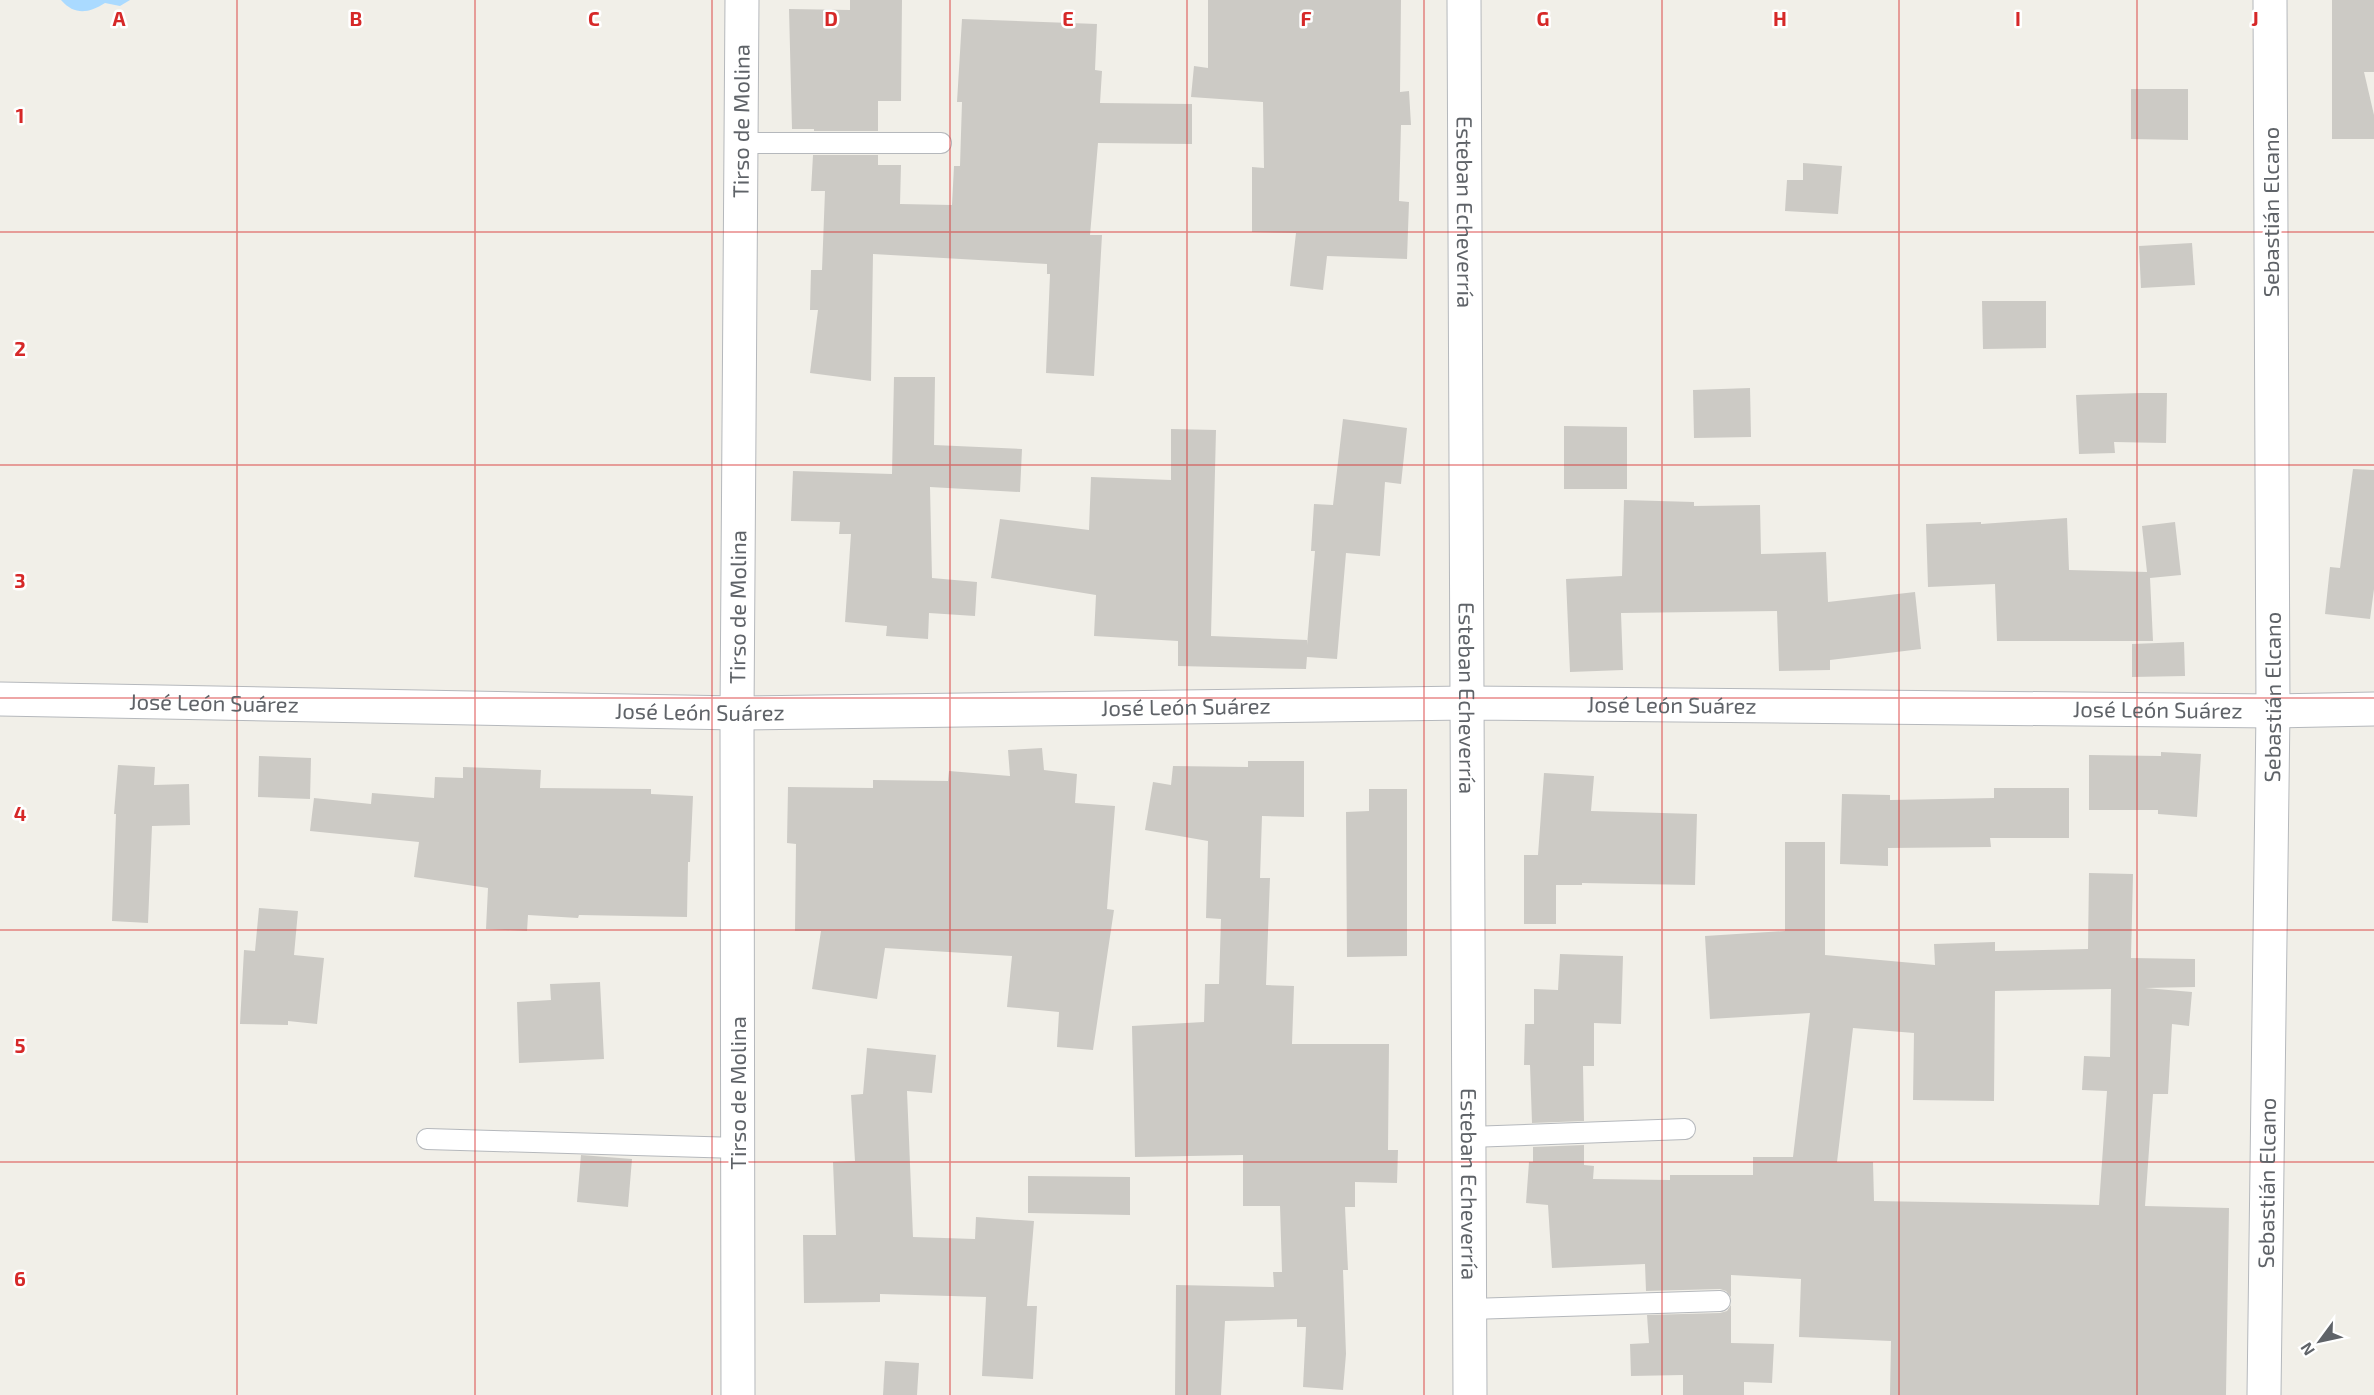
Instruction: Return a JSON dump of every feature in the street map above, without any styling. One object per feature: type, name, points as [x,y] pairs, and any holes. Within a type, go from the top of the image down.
[{"type":"street","name":"Tirso de Molina","points":[[738,1395],[737,713],[742,0]]},
{"type":"street","name":"Esteban Echeverría","points":[[1464,0],[1470,1395]]},
{"type":"street","name":"Sebastián Elcano","points":[[2264,1395],[2273,711],[2270,0]]},
{"type":"street","name":"José León Suárez","points":[[0,699],[737,713],[1466,703],[2273,711],[2374,709]]},
{"type":"lane","points":[[741,143],[941,143]]},
{"type":"lane","points":[[1469,1137],[1685,1129]]},
{"type":"lane","points":[[428,1139],[738,1148]]},
{"type":"lane","points":[[1470,1310],[1720,1301]]},
{"type":"water","points":[[61,0],[130,0],[120,6],[105,3],[88,11],[77,11]]},
{"type":"building","points":[[850,0],[902,0],[901,101],[878,101],[878,131],[792,129],[789,9],[850,10]]},
{"type":"building","points":[[1208,0],[1401,0],[1400,92],[1409,91],[1411,125],[1401,125],[1399,201],[1409,202],[1407,259],[1327,256],[1323,290],[1290,286],[1296,233],[1252,232],[1252,167],[1264,168],[1263,102],[1191,97],[1194,66],[1208,68]]},
{"type":"building","points":[[2332,0],[2374,0],[2374,72],[2364,72],[2374,115],[2374,139],[2332,139]]},
{"type":"building","points":[[962,19],[1097,24],[1095,70],[1102,71],[1100,103],[1192,104],[1192,144],[1098,143],[1090,235],[1102,235],[1094,376],[1046,373],[1050,274],[1047,274],[1047,264],[873,254],[871,381],[810,373],[818,310],[810,310],[811,270],[822,270],[825,191],[811,191],[813,155],[878,155],[878,165],[901,165],[900,204],[952,205],[954,166],[960,166],[962,102],[957,102]]},
{"type":"building","points":[[2131,89],[2188,89],[2188,140],[2131,139]]},
{"type":"building","points":[[1803,163],[1842,166],[1838,214],[1785,211],[1787,180],[1803,180]]},
{"type":"building","points":[[2192,243],[2195,285],[2141,288],[2139,246]]},
{"type":"building","points":[[1982,301],[2046,301],[2046,348],[1983,349]]},
{"type":"building","points":[[894,377],[935,377],[934,445],[1022,449],[1020,492],[930,487],[932,578],[977,582],[975,616],[929,613],[928,639],[886,636],[887,626],[845,622],[851,534],[839,534],[840,522],[791,521],[793,471],[892,474]]},
{"type":"building","points":[[1750,388],[1751,437],[1694,438],[1693,390]]},
{"type":"building","points":[[2167,393],[2166,443],[2114,442],[2115,453],[2079,454],[2076,395]]},
{"type":"building","points":[[1343,419],[1407,428],[1401,484],[1385,482],[1380,556],[1346,553],[1337,659],[1307,657],[1306,669],[1178,666],[1178,641],[1094,636],[1096,595],[991,578],[1000,519],[1089,530],[1091,477],[1171,480],[1171,429],[1216,430],[1211,636],[1307,640],[1307,645],[1315,551],[1311,551],[1314,504],[1333,505]]},
{"type":"building","points":[[1564,426],[1627,427],[1627,489],[1564,489]]},
{"type":"building","points":[[2353,469],[2374,470],[2374,589],[2370,619],[2325,614],[2330,567],[2340,568]]},
{"type":"building","points":[[1624,500],[1694,502],[1694,506],[1760,505],[1761,554],[1826,552],[1828,602],[1915,592],[1921,649],[1830,660],[1830,670],[1779,671],[1777,611],[1621,613],[1623,670],[1570,672],[1566,579],[1622,576]]},
{"type":"building","points":[[2067,518],[2069,570],[2147,572],[2142,526],[2175,522],[2181,575],[2150,578],[2153,641],[1997,641],[1995,584],[1928,587],[1926,524],[1981,522],[1981,524]]},
{"type":"building","points":[[2184,642],[2185,676],[2132,677],[2132,644]]},
{"type":"building","points":[[1042,748],[1044,770],[1077,774],[1075,803],[1115,806],[1107,909],[1114,910],[1093,1050],[1057,1047],[1059,1012],[1007,1007],[1012,956],[885,948],[877,999],[812,989],[821,931],[795,931],[796,844],[787,843],[788,787],[873,788],[873,780],[948,781],[949,771],[1010,776],[1008,750]]},
{"type":"building","points":[[2161,752],[2201,754],[2197,817],[2158,814],[2158,810],[2089,810],[2089,755],[2161,756]]},
{"type":"building","points":[[259,756],[311,758],[310,799],[258,797]]},
{"type":"building","points":[[1248,761],[1304,761],[1304,817],[1262,816],[1260,878],[1270,878],[1266,985],[1294,986],[1292,1044],[1389,1044],[1388,1150],[1398,1150],[1397,1183],[1355,1182],[1355,1207],[1345,1207],[1348,1270],[1343,1270],[1346,1354],[1343,1390],[1303,1387],[1306,1327],[1297,1327],[1297,1319],[1225,1321],[1221,1395],[1175,1395],[1176,1285],[1274,1287],[1273,1272],[1282,1272],[1280,1206],[1243,1206],[1243,1155],[1135,1157],[1132,1026],[1204,1022],[1205,984],[1219,984],[1221,919],[1206,918],[1208,841],[1145,830],[1153,782],[1171,785],[1173,766],[1248,767]]},
{"type":"building","points":[[118,765],[155,767],[154,785],[189,784],[190,825],[152,826],[148,923],[112,921],[116,814],[114,814]]},
{"type":"building","points":[[463,767],[541,770],[540,788],[651,789],[651,794],[693,796],[687,917],[579,915],[578,918],[528,915],[527,931],[486,929],[488,888],[414,877],[419,842],[310,831],[314,798],[371,804],[372,793],[434,798],[435,777],[463,778]]},
{"type":"building","points":[[1544,773],[1594,776],[1591,811],[1697,814],[1695,885],[1582,883],[1582,885],[1556,885],[1556,924],[1524,924],[1524,855],[1538,855]]},
{"type":"building","points":[[1994,788],[2069,788],[2069,838],[1990,838],[1991,847],[1888,848],[1888,866],[1840,864],[1842,794],[1890,795],[1890,800],[1994,798]]},
{"type":"building","points":[[1369,789],[1407,789],[1407,956],[1347,957],[1346,812],[1369,811]]},
{"type":"building","points":[[1785,842],[1825,842],[1825,955],[1935,965],[1934,944],[1995,942],[1995,951],[2088,949],[2089,873],[2133,874],[2131,958],[2195,959],[2195,987],[2145,988],[2192,992],[2189,1026],[2172,1024],[2168,1094],[2153,1094],[2145,1206],[2229,1208],[2226,1395],[1890,1395],[1891,1341],[1799,1337],[1801,1279],[1731,1275],[1731,1297],[1726,1291],[1720,1289],[1646,1291],[1645,1264],[1552,1268],[1548,1205],[1526,1203],[1529,1162],[1533,1162],[1533,1147],[1584,1145],[1584,1165],[1594,1166],[1593,1179],[1670,1180],[1670,1175],[1753,1175],[1753,1157],[1793,1157],[1810,1013],[1710,1019],[1705,936],[1785,931]],"holes":[[[2111,989],[2110,1057],[2084,1056],[2082,1090],[2107,1091],[2099,1205],[1874,1201],[1873,1162],[1837,1162],[1853,1028],[1914,1033],[1913,1100],[1994,1101],[1995,991]]]},
{"type":"building","points":[[259,908],[298,911],[294,955],[324,958],[317,1024],[288,1021],[288,1025],[240,1024],[244,950],[255,951]]},
{"type":"building","points":[[1560,954],[1623,956],[1621,1024],[1594,1023],[1594,1066],[1583,1066],[1584,1121],[1532,1123],[1530,1065],[1524,1065],[1525,1024],[1534,1024],[1534,989],[1558,990]]},
{"type":"building","points":[[600,982],[604,1059],[519,1063],[517,1002],[551,1000],[550,984]]},
{"type":"building","points":[[867,1048],[936,1055],[932,1093],[907,1091],[913,1237],[975,1239],[976,1217],[1034,1221],[1027,1306],[1037,1306],[1033,1379],[982,1376],[986,1297],[880,1294],[880,1302],[804,1303],[803,1235],[836,1235],[833,1162],[855,1161],[851,1095],[863,1094]]},
{"type":"building","points":[[581,1155],[632,1159],[628,1207],[577,1202]]},
{"type":"building","points":[[1028,1176],[1130,1177],[1130,1215],[1028,1213]]},
{"type":"building","points":[[1731,1305],[1731,1343],[1774,1344],[1772,1383],[1744,1382],[1744,1395],[1683,1395],[1683,1375],[1631,1376],[1630,1344],[1649,1343],[1647,1315],[1720,1313],[1727,1311]]},
{"type":"building","points":[[885,1361],[919,1363],[917,1395],[883,1395]]}]
